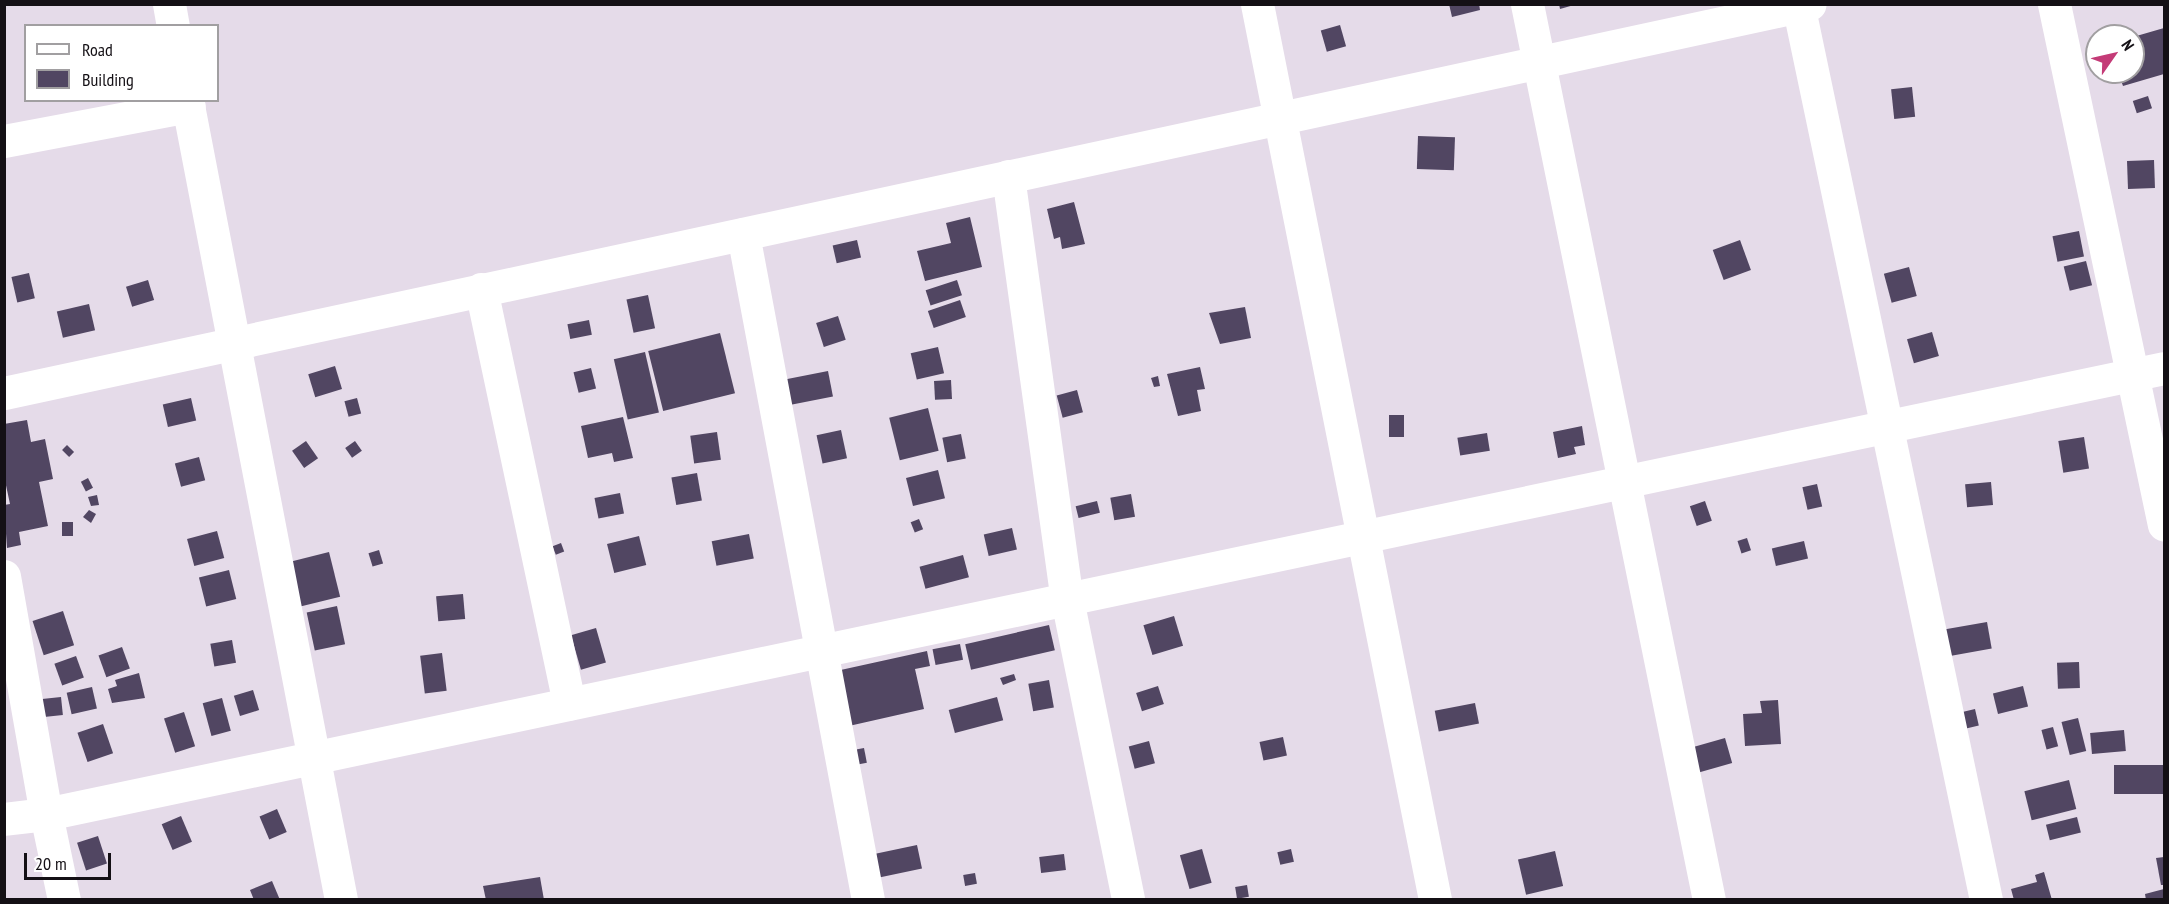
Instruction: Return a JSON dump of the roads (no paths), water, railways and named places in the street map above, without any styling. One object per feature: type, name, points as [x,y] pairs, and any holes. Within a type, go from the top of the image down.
[{"type":"street","points":[[169,4],[173,24]]},
{"type":"street","points":[[1257,4],[1435,900]]},
{"type":"street","points":[[1527,4],[1709,900]]},
{"type":"street","points":[[2054,4],[2164,525]]},
{"type":"street","points":[[4,393],[1802,5],[1886,426],[1986,900]]},
{"type":"street","points":[[4,141],[188,103],[341,900]]},
{"type":"street","points":[[1008,176],[1067,599],[1128,900]]},
{"type":"street","points":[[742,234],[868,900]]},
{"type":"street","points":[[481,289],[570,704]]},
{"type":"street","points":[[4,819],[46,814],[2164,368]]},
{"type":"street","points":[[4,576],[46,814],[64,900]]}]
